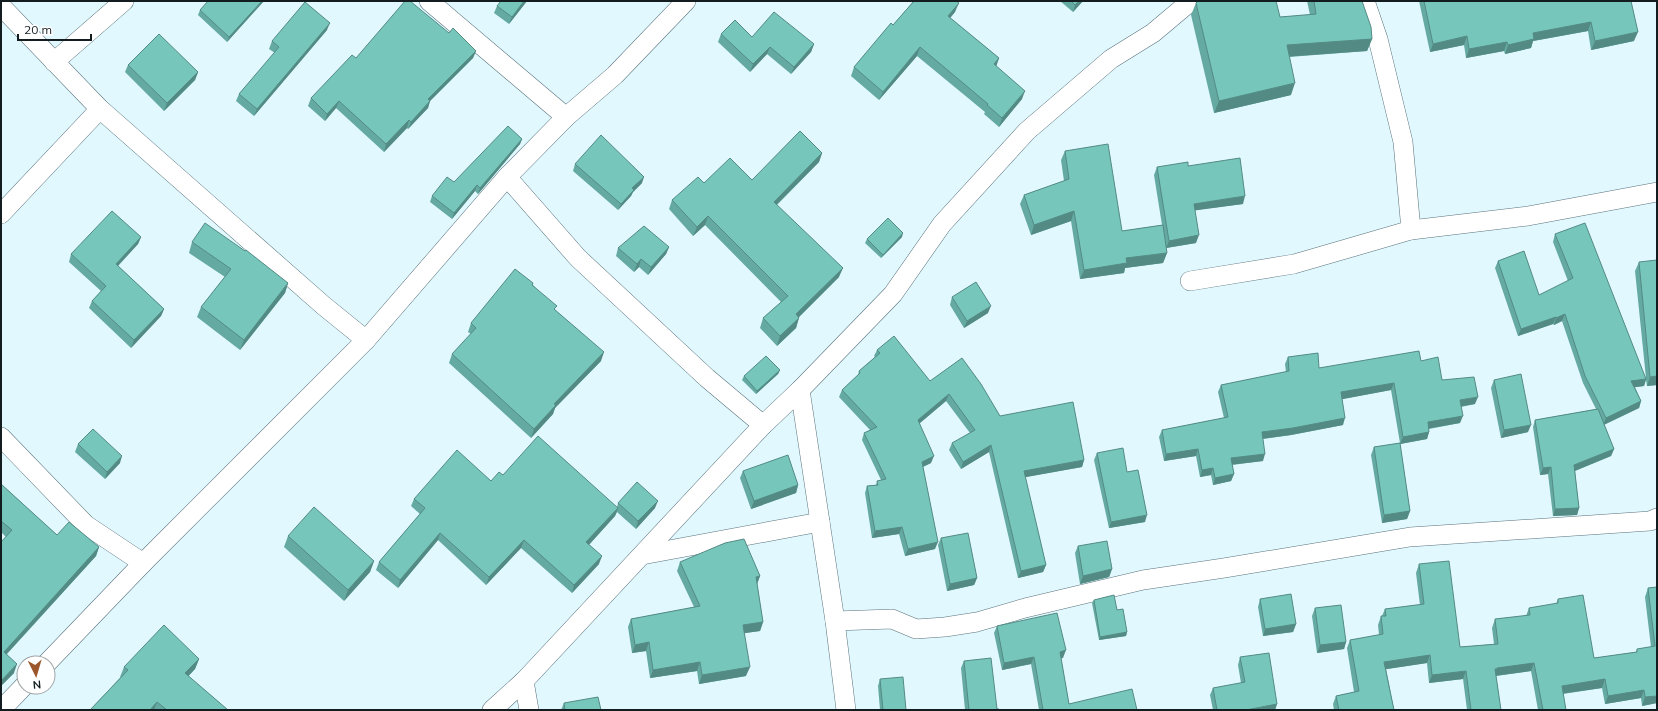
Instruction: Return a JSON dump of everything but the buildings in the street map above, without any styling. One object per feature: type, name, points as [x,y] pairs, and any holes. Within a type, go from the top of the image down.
[{"type":"street","points":[[54,62],[124,1]]},
{"type":"street","points":[[429,1],[566,118]]},
{"type":"street","points":[[54,655],[143,563],[366,340],[507,177],[566,118],[615,75],[686,1]]},
{"type":"street","points":[[492,710],[524,682],[762,425],[800,390],[893,294],[942,224],[1028,131],[1111,59],[1153,33],[1191,1]]},
{"type":"street","points":[[1365,1],[1378,39],[1403,142],[1411,230]]},
{"type":"street","points":[[1,6],[100,109],[324,306],[366,340]]},
{"type":"street","points":[[1,214],[100,109]]},
{"type":"street","points":[[507,177],[578,258],[707,378],[762,425]]},
{"type":"street","points":[[1190,281],[1294,264],[1411,230],[1528,216],[1657,192]]},
{"type":"street","points":[[800,390],[835,621],[846,710]]},
{"type":"street","points":[[1,437],[86,525],[143,563]]},
{"type":"street","points":[[835,621],[892,619],[916,629],[945,627],[977,622],[1025,608],[1143,580],[1410,537],[1650,521],[1657,518]]},
{"type":"street","points":[[642,554],[820,522]]},
{"type":"street","points":[[524,682],[529,710]]},
{"type":"street","points":[[1,710],[16,694]]}]
